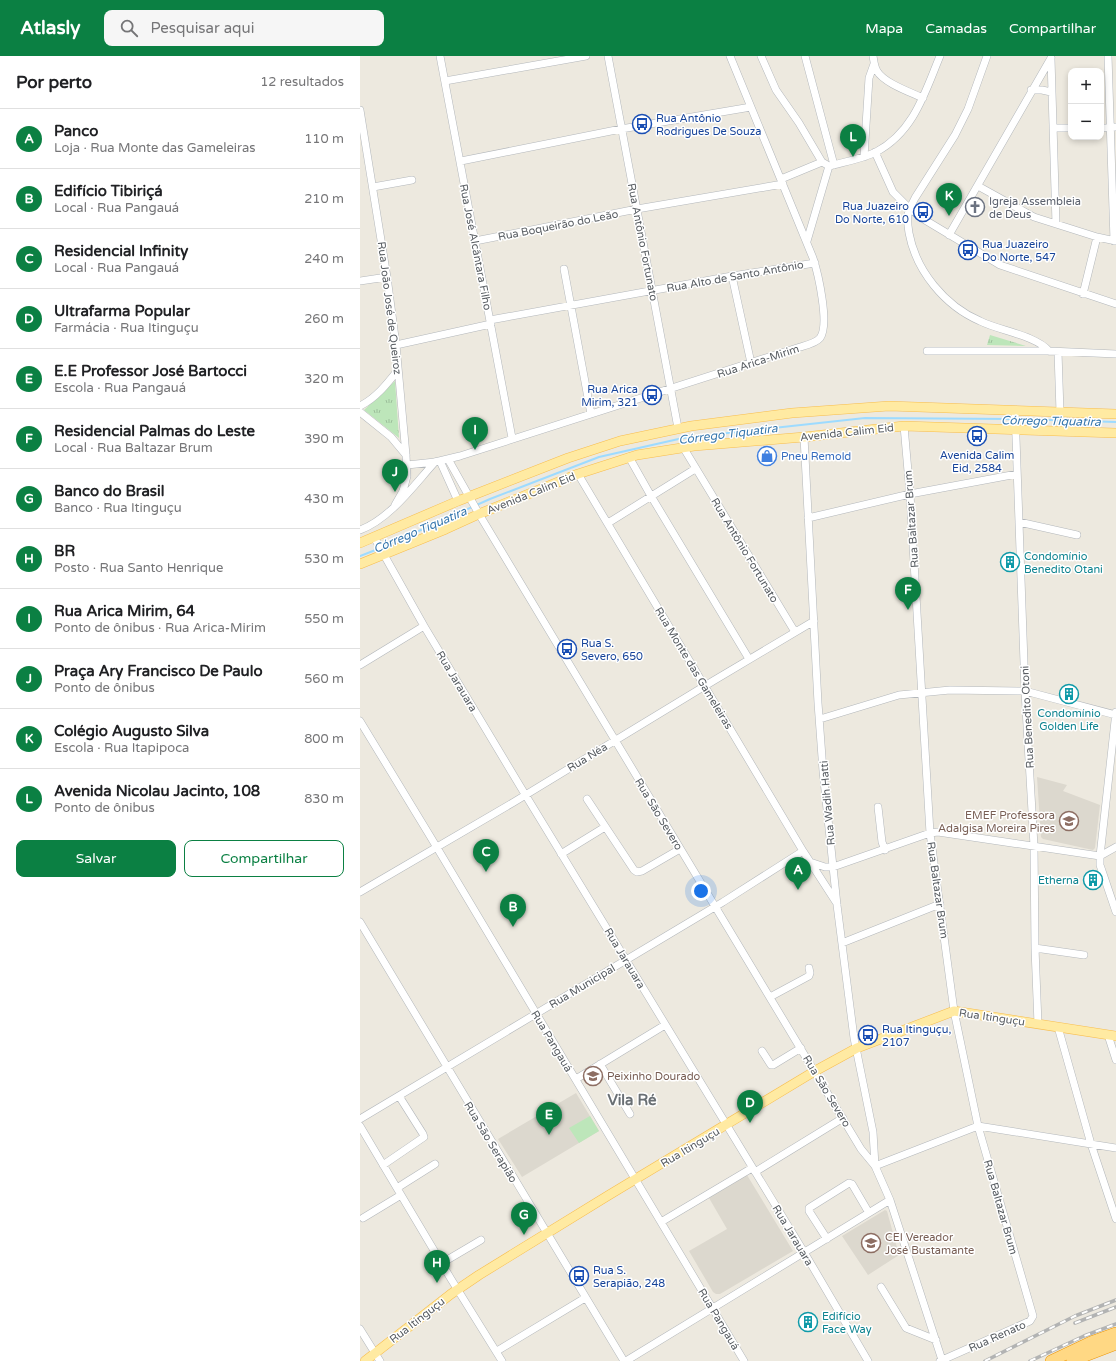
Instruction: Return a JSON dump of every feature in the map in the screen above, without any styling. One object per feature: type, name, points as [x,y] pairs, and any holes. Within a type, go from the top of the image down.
[{"type":"highway","points":[[1051,1361],[1090,1342],[1116,1333]]},
{"type":"highway","points":[[1072,1361],[1116,1344]]},
{"type":"main road","name":"Avenida Calim Eid","points":[[360,543],[458,501],[471,500],[590,450],[620,441],[678,428],[792,413],[889,406],[1015,412],[1116,414]]},
{"type":"main road","name":"Avenida Calim Eid","points":[[360,564],[446,529],[477,512],[578,474],[629,457],[682,448],[904,426],[1015,426],[1116,433]]},
{"type":"main road","name":"Rua Itinguçu","points":[[365,1361],[378,1357],[458,1289],[636,1179],[815,1071],[857,1048],[954,1011],[1112,1036]]},
{"type":"street","name":"Rua José Alcântara Filho","points":[[440,56],[512,438]]},
{"type":"street","points":[[445,81],[586,56]]},
{"type":"street","name":"Rua Antônio Fortunato","points":[[608,56],[678,428]]},
{"type":"street","name":"Rua Arica-Mirim","points":[[407,465],[448,459],[813,343],[821,336],[824,325],[823,310],[815,263],[730,56]]},
{"type":"street","points":[[761,56],[776,90],[828,164]]},
{"type":"street","points":[[805,56],[828,164],[807,241]]},
{"type":"street","points":[[874,56],[874,64],[877,73],[886,80],[923,98]]},
{"type":"street","name":"Rua Boqueirão do Leão","points":[[475,241],[782,182],[828,164],[864,157],[890,144],[903,132],[923,98],[940,56]]},
{"type":"street","points":[[986,56],[968,108],[955,135],[915,198],[910,209],[907,221],[911,242],[918,262],[938,291],[948,300],[971,317],[981,322],[1039,342],[1049,351]]},
{"type":"street","points":[[978,186],[1034,217],[1097,237],[1115,241],[1113,127],[1108,56]]},
{"type":"street","points":[[949,235],[1051,57]]},
{"type":"street","points":[[1051,57],[1056,224]]},
{"type":"street","points":[[864,157],[869,78],[874,64]]},
{"type":"street","points":[[1032,90],[1051,92]]},
{"type":"street","points":[[460,161],[751,107]]},
{"type":"street","name":"Rua João José de Queiroz","points":[[360,110],[387,277],[396,345],[407,465],[405,484],[395,505]]},
{"type":"street","points":[[1052,128],[1068,128]]},
{"type":"street","points":[[875,152],[893,192],[910,209],[949,235],[1000,265],[1116,304]]},
{"type":"street","points":[[373,187],[412,180]]},
{"type":"street","points":[[1083,294],[1097,237]]},
{"type":"street","name":"Rua Alto de Santo Antônio","points":[[396,345],[491,322],[570,306],[652,290],[815,263]]},
{"type":"street","points":[[564,269],[591,414]]},
{"type":"street","points":[[732,276],[751,363]]},
{"type":"street","points":[[360,281],[387,277]]},
{"type":"street","points":[[1108,302],[1116,301]]},
{"type":"street","points":[[926,351],[1049,351],[1116,354]]},
{"type":"street","points":[[1058,352],[1060,412]]},
{"type":"street","points":[[360,406],[368,402],[380,392],[398,370]]},
{"type":"street","points":[[360,412],[392,437],[406,455]]},
{"type":"street","name":"Rua Benedito Otoni","points":[[1015,412],[1025,691],[1034,846],[1038,1024]]},
{"type":"street","name":"Rua Baltazar Brum","points":[[904,426],[910,494],[930,833],[954,1011],[978,1126],[1033,1316],[1032,1319]]},
{"type":"street","name":"Rua Wadih Hatti","points":[[804,437],[823,771],[837,905],[854,1038],[874,1132],[875,1166]]},
{"type":"street","name":"Rua Antônio Fortunato","points":[[682,448],[795,632]]},
{"type":"street","points":[[629,457],[749,659]]},
{"type":"street","name":"Rua São Severo","points":[[448,459],[477,512],[861,1149],[875,1166]]},
{"type":"street","points":[[360,530],[376,523],[437,461],[458,501]]},
{"type":"street","points":[[608,523],[695,469]]},
{"type":"street","name":"Rua Monte das Gameleiras","points":[[578,474],[803,851],[837,905]]},
{"type":"street","points":[[808,518],[910,494],[1017,474]]},
{"type":"street","points":[[1019,522],[1077,536]]},
{"type":"street","name":"Rua Jarauara","points":[[374,537],[424,626],[525,795],[804,1252],[868,1361]]},
{"type":"street","name":"Rua Néa","points":[[360,892],[525,795],[814,621]]},
{"type":"street","points":[[360,665],[424,626]]},
{"type":"street","points":[[820,719],[899,695],[950,690],[1025,691],[1116,714],[1100,856],[1100,865],[1116,912]]},
{"type":"street","name":"Rua Pangauá","points":[[360,721],[744,1361]]},
{"type":"street","points":[[587,799],[630,866],[637,872],[642,871],[680,849]]},
{"type":"street","points":[[878,807],[882,842],[885,850]]},
{"type":"street","points":[[561,854],[605,827]]},
{"type":"street","points":[[810,862],[833,868],[930,833],[941,832],[1100,856],[1116,847]]},
{"type":"street","name":"Rua Municipal","points":[[360,1119],[626,960],[803,851]]},
{"type":"street","points":[[842,942],[940,904]]},
{"type":"street","name":"Rua São Serapião","points":[[360,922],[546,1234],[625,1361]]},
{"type":"street","points":[[1036,948],[1084,955]]},
{"type":"street","points":[[770,997],[809,976],[809,968]]},
{"type":"street","points":[[576,1079],[666,1025]]},
{"type":"street","points":[[1058,1027],[1090,1144],[1116,1219]]},
{"type":"street","points":[[1112,1036],[1116,1060]]},
{"type":"street","points":[[762,1050],[771,1065],[773,1065],[801,1048]]},
{"type":"street","points":[[600,1064],[630,1114]]},
{"type":"street","points":[[383,1165],[424,1137],[399,1096]]},
{"type":"street","points":[[661,1222],[843,1118]]},
{"type":"street","points":[[360,1126],[502,1361]]},
{"type":"street","points":[[941,1361],[936,1340],[890,1200],[875,1166],[978,1126],[1116,1148]]},
{"type":"street","points":[[397,1188],[435,1164]]},
{"type":"street","points":[[827,1239],[809,1211],[809,1208],[850,1183],[869,1213]]},
{"type":"street","points":[[363,1218],[401,1195]]},
{"type":"street","points":[[625,1361],[890,1200]]},
{"type":"street","points":[[442,1263],[481,1240]]},
{"type":"street","points":[[881,1287],[906,1328],[936,1340]]},
{"type":"street","points":[[497,1351],[585,1298]]},
{"type":"street","name":"Rua Renato","points":[[941,1361],[1032,1319]]},
{"type":"street","points":[[360,1329],[378,1357]]},
{"type":"shaded area","name":"EMEF Professora Adalgisa Moreira Pires","points":[[1037,777],[1067,785],[1063,791],[1100,805],[1095,848],[1093,850],[1043,839],[1041,837]]},
{"type":"shaded area","points":[[576,1093],[599,1131],[522,1177],[498,1139]]},
{"type":"shaded area","points":[[747,1175],[793,1251],[720,1294],[716,1294],[713,1292],[689,1251],[727,1229],[709,1198]]},
{"type":"shaded area","name":"CEI Vereador José Bustamante","points":[[885,1210],[887,1211],[899,1255],[868,1275],[842,1236]]},
{"type":"green space","points":[[990,335],[1026,346],[987,345]]},
{"type":"green space","points":[[395,381],[399,438],[364,410]]},
{"type":"green space","points":[[590,1116],[599,1131],[579,1143],[569,1128]]},
{"type":"waterway","name":"Córrego Tiquatira","points":[[383,547],[490,499],[599,457],[683,438],[865,418],[1013,419]]},
{"type":"waterway","name":"Córrego Tiquatira","points":[[1017,419],[1116,422]]},
{"type":"waterway","name":"Córrego Tiquatira","points":[[360,556],[378,549]]},
{"type":"railway","points":[[985,1361],[1075,1316],[1116,1300]]},
{"type":"railway","points":[[1075,1323],[1116,1307]]},
{"type":"railway","points":[[1030,1361],[1084,1336],[1116,1324]]},
{"type":"place","name":"Rua Antônio Rodrigues De Souza","points":[[642,124]]},
{"type":"place","name":"Avenida Nicolau Jacinto, 108","points":[[853,157]]},
{"type":"place","name":"Igreja Assembleia de Deus","points":[[975,207]]},
{"type":"place","name":"Rua Juazeiro Do Norte, 610","points":[[923,212]]},
{"type":"place","name":"Colégio Augusto Silva","points":[[949,216]]},
{"type":"place","name":"Rua Juazeiro Do Norte, 547","points":[[968,250]]},
{"type":"place","name":"Rua Arica Mirim, 321","points":[[652,395]]},
{"type":"place","name":"Avenida Calim Eid, 2584","points":[[977,436]]},
{"type":"place","name":"Rua Arica Mirim, 64","points":[[475,450]]},
{"type":"place","name":"Pneu Remold","points":[[767,456]]},
{"type":"place","name":"Praça Ary Francisco De Paulo","points":[[395,492]]},
{"type":"place","name":"Condomínio Benedito Otani","points":[[1010,562]]},
{"type":"place","name":"Residencial Palmas do Leste","points":[[908,610]]},
{"type":"place","name":"Rua S. Severo, 650","points":[[567,649]]},
{"type":"place","name":"Condomínio Golden Life","points":[[1069,694]]},
{"type":"place","name":"EMEF Professora Adalgisa Moreira Pires","points":[[1069,821]]},
{"type":"place","name":"Residencial Infinity","points":[[486,872]]},
{"type":"place","name":"Etherna","points":[[1093,880]]},
{"type":"place","name":"Panco","points":[[798,890]]},
{"type":"place","name":"Edifício Tibiriçá","points":[[513,927]]},
{"type":"place","name":"Rua Itinguçu, 2107","points":[[868,1035]]},
{"type":"place","name":"Peixinho Dourado","points":[[593,1076]]},
{"type":"place","name":"Ultrafarma Popular","points":[[750,1123]]},
{"type":"place","name":"E.E Professor José Bartocci","points":[[549,1135]]},
{"type":"place","name":"Banco do Brasil","points":[[524,1235]]},
{"type":"place","name":"CEI Vereador José Bustamante","points":[[871,1243]]},
{"type":"place","name":"Rua S. Serapião, 248","points":[[579,1276]]},
{"type":"place","name":"BR","points":[[437,1283]]},
{"type":"place","name":"Edifício Face Way","points":[[808,1322]]},
{"type":"district","name":"Vila Ré","points":[[632,1100]]}]
